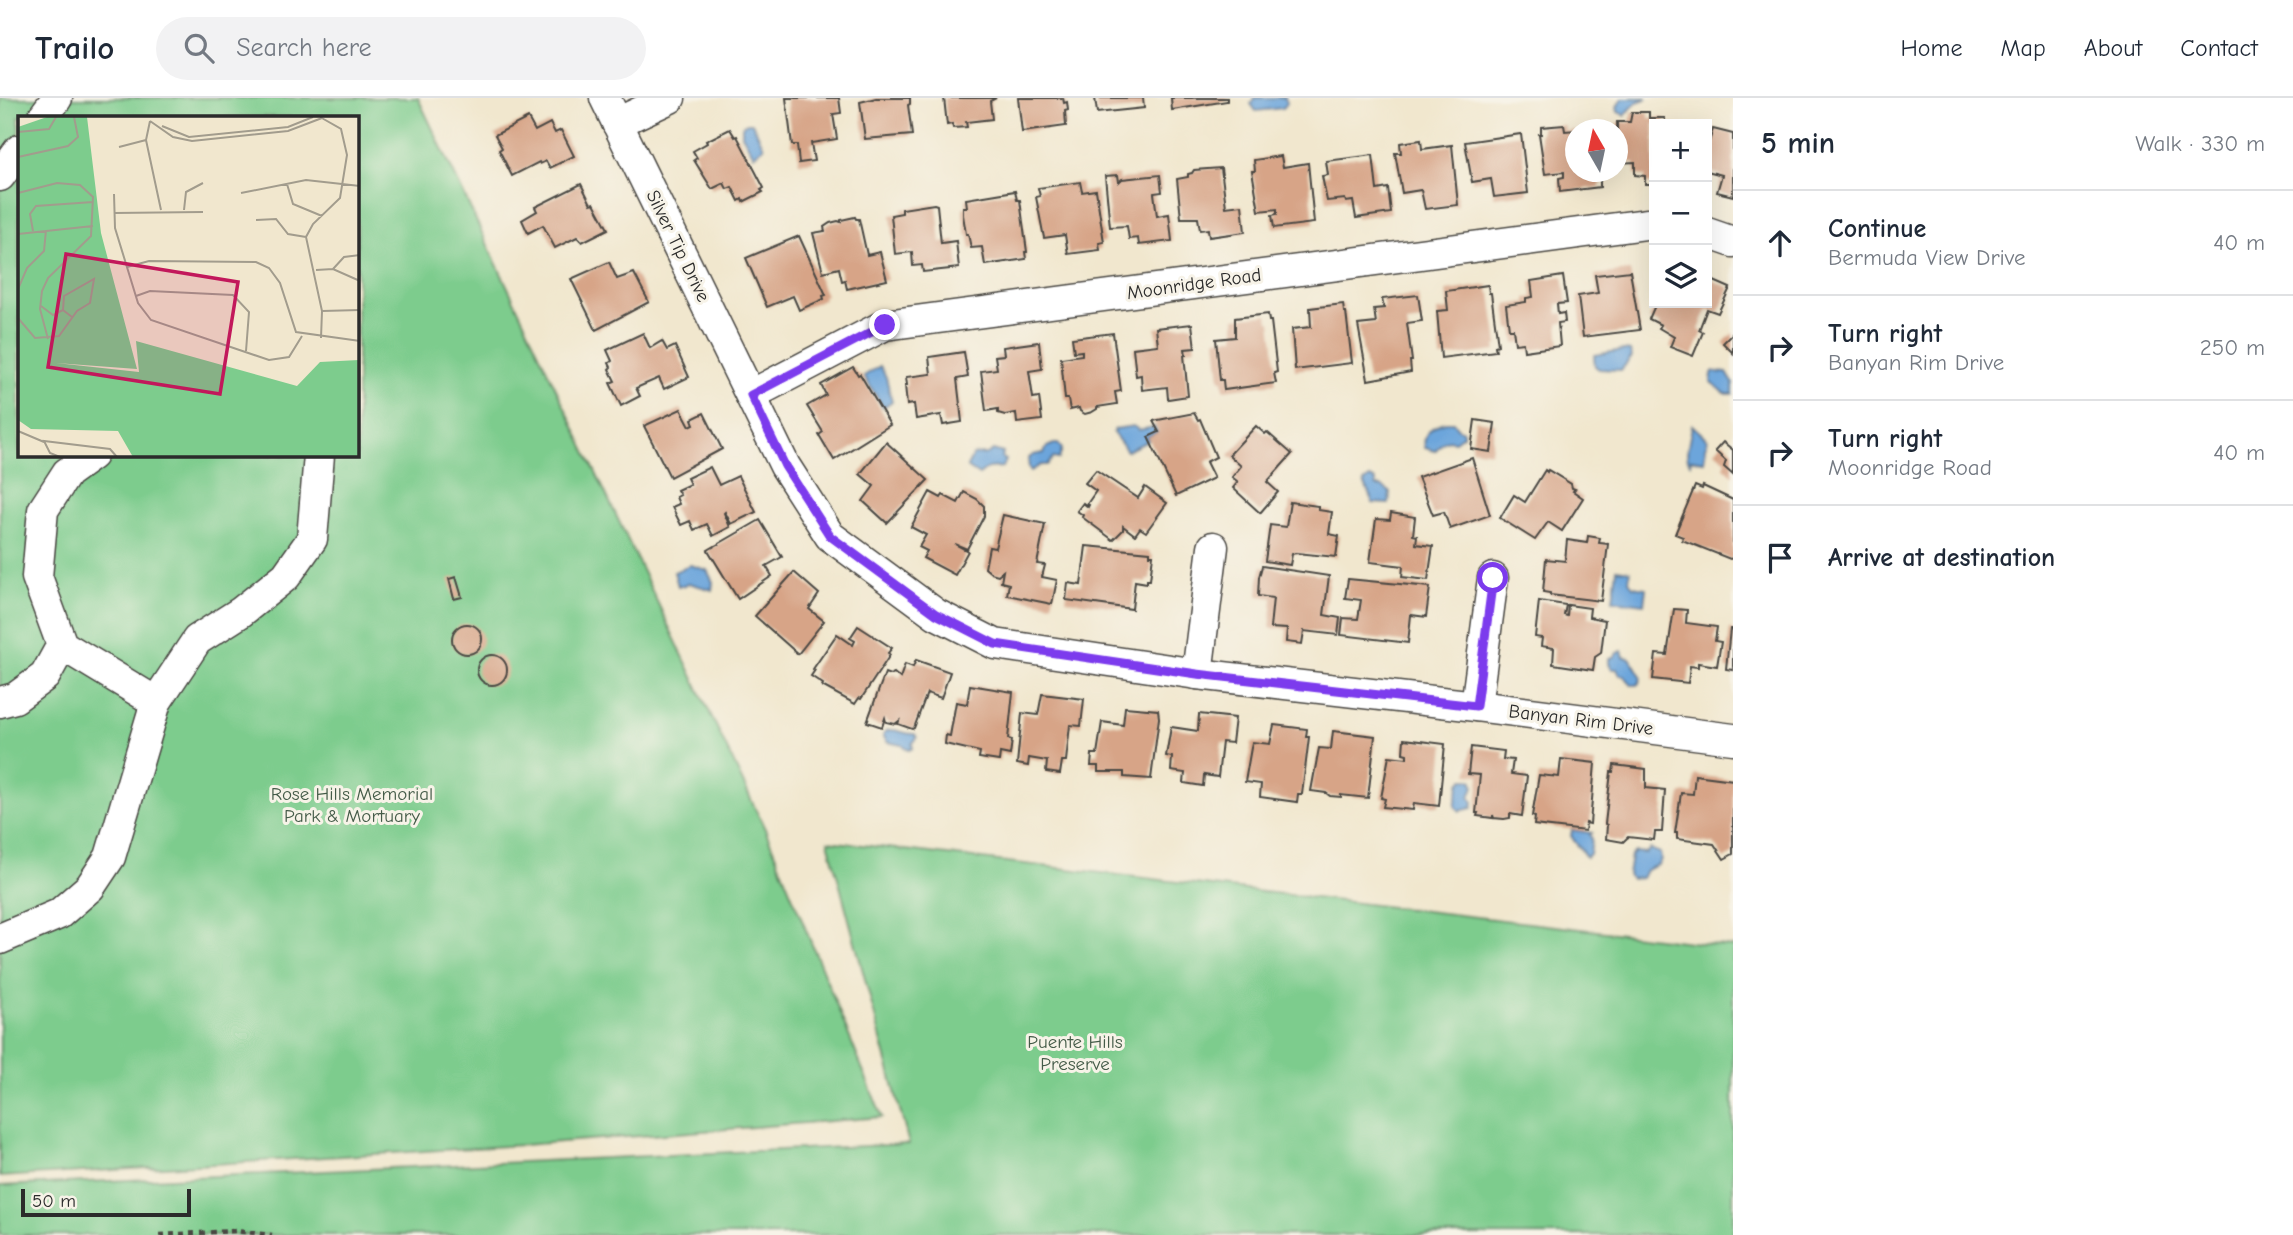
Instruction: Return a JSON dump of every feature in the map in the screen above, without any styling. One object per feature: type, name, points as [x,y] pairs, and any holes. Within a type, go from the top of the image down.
[{"type":"street","points":[[44,116],[57,98]]},
{"type":"street","points":[[611,111],[670,98]]},
{"type":"street","name":"Silver Tip Drive","points":[[611,111],[751,395]]},
{"type":"street","points":[[0,176],[18,151]]},
{"type":"street","name":"Moonridge Road","points":[[751,395],[885,325],[1649,224]]},
{"type":"street","points":[[1712,235],[1733,242]]},
{"type":"street","name":"Banyan Rim Drive","points":[[751,395],[785,466],[830,536],[936,614],[995,644],[1197,674],[1476,706],[1733,740]]},
{"type":"street","points":[[89,457],[67,473],[43,510],[37,577],[62,645],[156,702]]},
{"type":"street","points":[[0,939],[59,914],[90,887],[110,857],[156,702],[197,640],[241,612],[286,576],[312,539],[319,457]]},
{"type":"street","points":[[1197,674],[1213,547]]},
{"type":"street","points":[[1476,706],[1493,578]]},
{"type":"street","points":[[0,702],[15,698],[45,676],[62,645]]},
{"type":"path","points":[[160,1235],[236,1231],[272,1235]]},
{"type":"green space","name":"Rose Hills Memorial Park & Mortuary","points":[[0,98],[418,98],[765,829],[882,1117],[523,1145],[0,1177]]},
{"type":"green space","name":"Puente Hills Preserve","points":[[828,841],[1733,947],[1733,1235],[0,1235],[0,1186],[909,1144]]},
{"type":"water","points":[[1254,98],[1285,98],[1287,103],[1283,108],[1256,111],[1251,104]]},
{"type":"water","points":[[1622,98],[1648,98],[1637,102],[1625,115],[1618,112],[1617,107]]},
{"type":"water","points":[[752,123],[764,147],[754,155],[742,135],[742,126]]},
{"type":"water","points":[[1630,351],[1632,357],[1621,370],[1599,369],[1595,366],[1594,355]]},
{"type":"water","points":[[880,366],[886,377],[892,402],[883,407],[864,376]]},
{"type":"water","points":[[1714,372],[1727,373],[1733,383],[1733,394],[1726,394],[1711,382]]},
{"type":"water","points":[[1445,422],[1453,422],[1463,431],[1463,435],[1455,441],[1444,442],[1435,451],[1425,448],[1424,443],[1429,431]]},
{"type":"water","points":[[1692,425],[1707,439],[1704,461],[1691,459],[1690,463],[1687,450]]},
{"type":"water","points":[[1133,426],[1139,430],[1154,427],[1157,432],[1147,437],[1148,441],[1127,451],[1113,433],[1115,429]]},
{"type":"water","points":[[1058,444],[1062,449],[1059,459],[1053,458],[1047,465],[1041,465],[1031,471],[1028,459],[1044,453],[1047,447]]},
{"type":"water","points":[[993,450],[1003,453],[1002,458],[1006,460],[1003,467],[988,468],[979,475],[967,467],[973,455],[987,454]]},
{"type":"water","points":[[1370,478],[1376,481],[1376,486],[1390,492],[1389,504],[1373,503],[1364,482]]},
{"type":"water","points":[[690,565],[707,570],[713,582],[712,590],[689,583],[678,586],[674,572]]},
{"type":"water","points":[[1617,569],[1630,571],[1629,581],[1633,586],[1646,588],[1644,604],[1613,600]]},
{"type":"water","points":[[1622,651],[1624,657],[1630,658],[1641,676],[1637,685],[1632,685],[1609,664],[1609,658]]},
{"type":"water","points":[[889,730],[915,734],[917,738],[912,744],[913,748],[909,750],[902,745],[887,742],[883,735]]},
{"type":"water","points":[[1464,779],[1473,781],[1470,797],[1473,802],[1472,808],[1460,811],[1455,806],[1460,783]]},
{"type":"water","points":[[1572,830],[1592,833],[1590,854],[1586,857],[1571,836]]},
{"type":"water","points":[[1650,849],[1660,853],[1658,865],[1646,870],[1642,878],[1631,879],[1628,875],[1631,856],[1635,852],[1646,853]]},
{"type":"building","points":[[786,98],[839,98],[841,113],[833,114],[837,139],[811,143],[814,161],[799,163],[797,145],[792,145]]},
{"type":"building","points":[[876,98],[910,98],[908,105],[912,135],[865,139],[860,102]]},
{"type":"building","points":[[944,98],[996,98],[990,101],[992,119],[966,122],[967,127],[953,128],[952,124],[947,125]]},
{"type":"building","points":[[1018,98],[1063,98],[1064,103],[1067,102],[1068,110],[1065,111],[1066,126],[1022,132]]},
{"type":"building","points":[[1095,98],[1143,98],[1144,108],[1097,113]]},
{"type":"building","points":[[1171,98],[1227,98],[1227,101],[1172,110]]},
{"type":"building","points":[[1632,112],[1649,112],[1649,118],[1665,118],[1649,119],[1649,184],[1645,184],[1645,176],[1635,175],[1635,162],[1628,162]]},
{"type":"building","points":[[528,118],[535,131],[550,123],[555,133],[561,130],[574,156],[550,168],[546,161],[540,164],[539,162],[512,176],[495,135]]},
{"type":"building","points":[[1564,125],[1565,182],[1600,182],[1600,187],[1560,192],[1559,178],[1564,177],[1564,172],[1545,174],[1539,134],[1541,127]]},
{"type":"building","points":[[730,129],[735,137],[737,136],[764,188],[761,190],[763,192],[743,202],[742,199],[739,201],[732,187],[727,189],[724,183],[712,189],[694,160],[697,158],[693,151]]},
{"type":"building","points":[[1713,129],[1733,134],[1733,196],[1717,192],[1722,175],[1712,172]]},
{"type":"building","points":[[1521,134],[1528,193],[1494,197],[1491,179],[1472,182],[1465,142]]},
{"type":"building","points":[[1421,140],[1422,149],[1452,145],[1458,205],[1425,209],[1421,190],[1402,193],[1395,153],[1401,153],[1400,143]]},
{"type":"building","points":[[1373,155],[1377,190],[1388,188],[1391,213],[1356,218],[1353,201],[1327,201],[1322,176],[1328,175],[1326,161]]},
{"type":"building","points":[[1281,156],[1283,167],[1308,163],[1314,223],[1274,228],[1272,215],[1277,214],[1277,209],[1259,211],[1252,171],[1255,171],[1254,160]]},
{"type":"building","points":[[1221,168],[1226,207],[1242,205],[1245,232],[1209,237],[1208,229],[1200,230],[1198,218],[1181,218],[1177,179],[1188,177],[1194,170]]},
{"type":"building","points":[[1118,175],[1119,182],[1122,179],[1160,175],[1162,192],[1154,193],[1157,216],[1169,214],[1172,241],[1139,245],[1138,238],[1129,239],[1127,226],[1110,227],[1105,176]]},
{"type":"building","points":[[1080,182],[1082,192],[1096,190],[1104,242],[1099,243],[1100,250],[1068,254],[1065,235],[1044,238],[1036,197],[1040,196],[1038,188]]},
{"type":"building","points":[[581,184],[608,229],[582,242],[577,237],[555,248],[543,225],[528,233],[522,220],[537,211],[535,207]]},
{"type":"building","points":[[1015,191],[1017,200],[1020,200],[1026,259],[985,265],[982,247],[971,248],[966,234],[963,207],[967,207],[966,199]]},
{"type":"building","points":[[937,205],[941,243],[956,241],[959,268],[923,272],[922,265],[913,266],[912,252],[895,254],[891,215],[902,213],[902,209]]},
{"type":"building","points":[[855,217],[859,219],[867,255],[880,252],[887,280],[847,289],[839,268],[823,272],[813,233],[825,231],[824,227],[830,223]]},
{"type":"building","points":[[799,236],[826,295],[823,296],[824,299],[799,310],[793,296],[767,307],[746,258]]},
{"type":"building","points":[[609,262],[617,279],[634,273],[649,302],[596,330],[571,279]]},
{"type":"building","points":[[1630,271],[1640,330],[1583,337],[1578,296],[1598,293],[1595,275]]},
{"type":"building","points":[[1563,276],[1567,303],[1557,304],[1558,314],[1564,313],[1565,322],[1558,323],[1560,346],[1524,351],[1523,343],[1515,344],[1513,329],[1509,329],[1506,305],[1526,302],[1526,298],[1533,297],[1531,281]]},
{"type":"building","points":[[1712,280],[1730,288],[1718,313],[1707,309],[1699,330],[1703,332],[1693,356],[1670,347],[1674,337],[1659,328],[1661,325],[1649,319],[1654,308],[1712,308]]},
{"type":"building","points":[[1488,285],[1498,345],[1495,346],[1496,351],[1441,358],[1437,311],[1448,310],[1446,291]]},
{"type":"building","points":[[1418,295],[1422,321],[1407,323],[1411,372],[1368,380],[1358,325],[1376,323],[1374,309],[1384,308],[1382,299]]},
{"type":"building","points":[[1343,304],[1352,363],[1295,370],[1292,329],[1311,327],[1310,308]]},
{"type":"building","points":[[1268,314],[1277,372],[1274,373],[1276,383],[1224,390],[1223,380],[1220,380],[1216,339],[1235,337],[1235,318]]},
{"type":"building","points":[[1192,324],[1195,348],[1185,349],[1184,355],[1188,396],[1168,399],[1167,387],[1142,390],[1141,375],[1136,376],[1133,348],[1158,345],[1156,328]]},
{"type":"building","points":[[643,333],[650,348],[662,341],[667,350],[675,346],[689,377],[664,389],[659,378],[636,388],[640,396],[621,406],[610,383],[615,381],[609,369],[609,363],[612,361],[607,350]]},
{"type":"building","points":[[1113,333],[1121,391],[1115,392],[1117,404],[1097,407],[1085,414],[1079,408],[1070,410],[1068,399],[1065,399],[1061,358],[1082,355],[1082,351],[1074,352],[1072,338]]},
{"type":"building","points":[[1733,333],[1733,353],[1723,343]]},
{"type":"building","points":[[1039,342],[1042,369],[1029,371],[1033,398],[1039,397],[1042,420],[1017,423],[1016,413],[1005,415],[998,413],[998,409],[986,411],[981,371],[997,369],[995,356],[1004,355],[1003,347]]},
{"type":"building","points":[[964,352],[968,377],[957,379],[962,422],[943,425],[941,415],[916,419],[914,404],[907,405],[906,377],[931,374],[929,357]]},
{"type":"building","points":[[853,367],[858,375],[860,374],[890,425],[834,460],[819,435],[823,432],[807,406],[826,395],[821,385]]},
{"type":"building","points":[[681,409],[690,426],[694,424],[692,419],[704,413],[722,449],[670,477],[644,426]]},
{"type":"building","points":[[1194,413],[1198,420],[1200,419],[1216,457],[1206,462],[1214,478],[1176,496],[1148,437],[1159,432],[1153,421]]},
{"type":"building","points":[[1475,420],[1495,423],[1491,452],[1471,449]]},
{"type":"building","points":[[1256,426],[1292,454],[1267,482],[1278,492],[1260,513],[1233,488],[1238,482],[1232,477],[1241,466],[1229,455]]},
{"type":"building","points":[[886,442],[928,480],[887,523],[863,501],[874,486],[860,474]]},
{"type":"building","points":[[1723,442],[1733,450],[1733,475],[1724,467],[1726,461],[1715,451]]},
{"type":"building","points":[[1472,458],[1490,515],[1450,529],[1444,512],[1433,515],[1418,477]]},
{"type":"building","points":[[710,467],[719,485],[738,476],[756,512],[731,524],[725,512],[730,527],[713,536],[707,524],[694,530],[690,521],[681,525],[672,507],[679,504],[676,497],[680,495],[677,490],[690,484],[687,478]]},
{"type":"building","points":[[1096,470],[1138,498],[1145,487],[1167,503],[1146,532],[1140,528],[1135,535],[1123,526],[1123,530],[1113,540],[1077,511],[1083,503],[1088,507],[1087,504],[1096,491],[1085,483]]},
{"type":"building","points":[[1545,470],[1571,484],[1575,489],[1573,491],[1583,498],[1562,531],[1548,522],[1535,540],[1500,518],[1514,495],[1525,502]]},
{"type":"building","points":[[1695,486],[1702,489],[1703,486],[1733,500],[1733,558],[1682,540],[1683,537],[1675,534]]},
{"type":"building","points":[[930,492],[958,503],[964,492],[984,506],[984,516],[967,549],[955,544],[968,551],[955,575],[923,558],[927,551],[919,547],[926,535],[911,527]]},
{"type":"building","points":[[1290,502],[1318,506],[1318,510],[1332,512],[1329,534],[1339,536],[1336,557],[1296,553],[1292,554],[1290,565],[1265,561],[1270,525],[1286,527]]},
{"type":"building","points":[[1391,513],[1415,517],[1413,535],[1417,536],[1416,544],[1433,546],[1428,580],[1402,577],[1403,566],[1370,562],[1376,519],[1390,520]]},
{"type":"building","points":[[1003,515],[1045,524],[1037,564],[1045,565],[1042,577],[1057,580],[1052,604],[1007,595],[1009,584],[1001,582],[1003,571],[998,575],[985,568],[989,547],[995,548]]},
{"type":"building","points":[[760,520],[782,557],[766,566],[772,576],[738,599],[708,550]]},
{"type":"building","points":[[1588,536],[1600,538],[1599,543],[1608,544],[1601,601],[1543,592],[1546,559],[1565,561],[1567,540],[1587,543]]},
{"type":"building","points":[[1086,546],[1150,552],[1150,555],[1153,555],[1150,580],[1147,580],[1147,583],[1135,581],[1132,609],[1066,600],[1068,583],[1081,585]]},
{"type":"building","points":[[1262,566],[1329,576],[1324,615],[1340,618],[1338,635],[1304,631],[1302,644],[1286,642],[1287,629],[1270,628],[1273,598],[1258,596]]},
{"type":"building","points":[[794,572],[819,594],[809,609],[824,621],[798,654],[755,616]]},
{"type":"building","points":[[456,577],[462,597],[454,599],[449,579]]},
{"type":"building","points":[[1348,579],[1430,587],[1426,617],[1411,615],[1408,643],[1341,635],[1343,618],[1358,619],[1361,600],[1345,598]]},
{"type":"building","points":[[1539,601],[1566,605],[1564,615],[1567,616],[1568,605],[1590,608],[1589,617],[1605,620],[1601,653],[1595,657],[1593,670],[1553,664],[1554,648],[1541,646],[1542,638],[1535,637]]},
{"type":"building","points":[[1674,609],[1687,610],[1686,623],[1717,627],[1715,641],[1721,642],[1717,666],[1698,663],[1698,667],[1690,666],[1688,683],[1653,679],[1656,654],[1667,655]]},
{"type":"building","points":[[467,624],[478,628],[482,639],[478,650],[467,654],[456,650],[452,639],[456,628]]},
{"type":"building","points":[[858,626],[892,648],[861,699],[855,704],[822,686],[823,684],[811,676],[837,634],[853,645],[855,641],[850,638]]},
{"type":"building","points":[[1730,629],[1733,629],[1733,670],[1726,669]]},
{"type":"building","points":[[492,655],[503,659],[507,670],[503,681],[492,685],[481,681],[477,670],[481,659]]},
{"type":"building","points":[[916,660],[950,672],[941,698],[927,693],[912,729],[898,724],[899,721],[895,724],[886,722],[885,718],[882,727],[867,722],[885,673],[894,673],[900,678],[905,664],[913,667]]},
{"type":"building","points":[[970,685],[1013,692],[1008,739],[1012,740],[1010,755],[1000,753],[999,761],[979,758],[980,752],[945,744],[946,735],[950,736],[956,702],[967,704]]},
{"type":"building","points":[[1042,694],[1084,699],[1081,726],[1070,725],[1066,761],[1062,761],[1060,774],[1046,772],[1047,761],[1029,758],[1028,766],[1017,764],[1022,713],[1038,715]]},
{"type":"building","points":[[1125,707],[1158,710],[1151,779],[1124,777],[1124,772],[1098,772],[1098,766],[1091,766],[1092,754],[1097,754],[1102,722],[1123,725]]},
{"type":"building","points":[[1199,714],[1235,718],[1232,743],[1222,742],[1218,777],[1204,775],[1203,786],[1184,783],[1185,773],[1171,771],[1172,757],[1166,756],[1171,727],[1198,731]]},
{"type":"building","points":[[1274,725],[1307,729],[1306,737],[1309,737],[1302,794],[1298,794],[1297,802],[1260,797],[1261,784],[1245,782],[1252,742],[1270,744]]},
{"type":"building","points":[[1333,731],[1375,736],[1368,798],[1330,796],[1311,791],[1319,748],[1331,749]]},
{"type":"building","points":[[1404,739],[1445,744],[1439,806],[1414,803],[1413,810],[1383,807],[1385,799],[1381,798],[1389,756],[1407,758],[1407,754],[1403,753]]},
{"type":"building","points":[[1471,747],[1504,751],[1503,759],[1513,760],[1511,774],[1527,776],[1522,816],[1510,814],[1510,818],[1504,819],[1494,818],[1493,815],[1493,818],[1477,816],[1480,775],[1468,774]]},
{"type":"building","points":[[1561,759],[1595,763],[1590,824],[1586,823],[1585,831],[1534,825],[1535,817],[1532,816],[1539,775],[1559,777]]},
{"type":"building","points":[[1614,765],[1646,769],[1646,788],[1665,790],[1662,832],[1655,832],[1654,840],[1628,837],[1623,842],[1606,839],[1605,824]]},
{"type":"building","points":[[1695,775],[1733,780],[1733,854],[1724,859],[1714,844],[1677,839],[1675,833],[1681,793],[1693,794]]},
{"type":"route","points":[[885,325],[751,395],[785,466],[830,536],[936,614],[995,644],[1197,674],[1476,706],[1493,578]]}]
